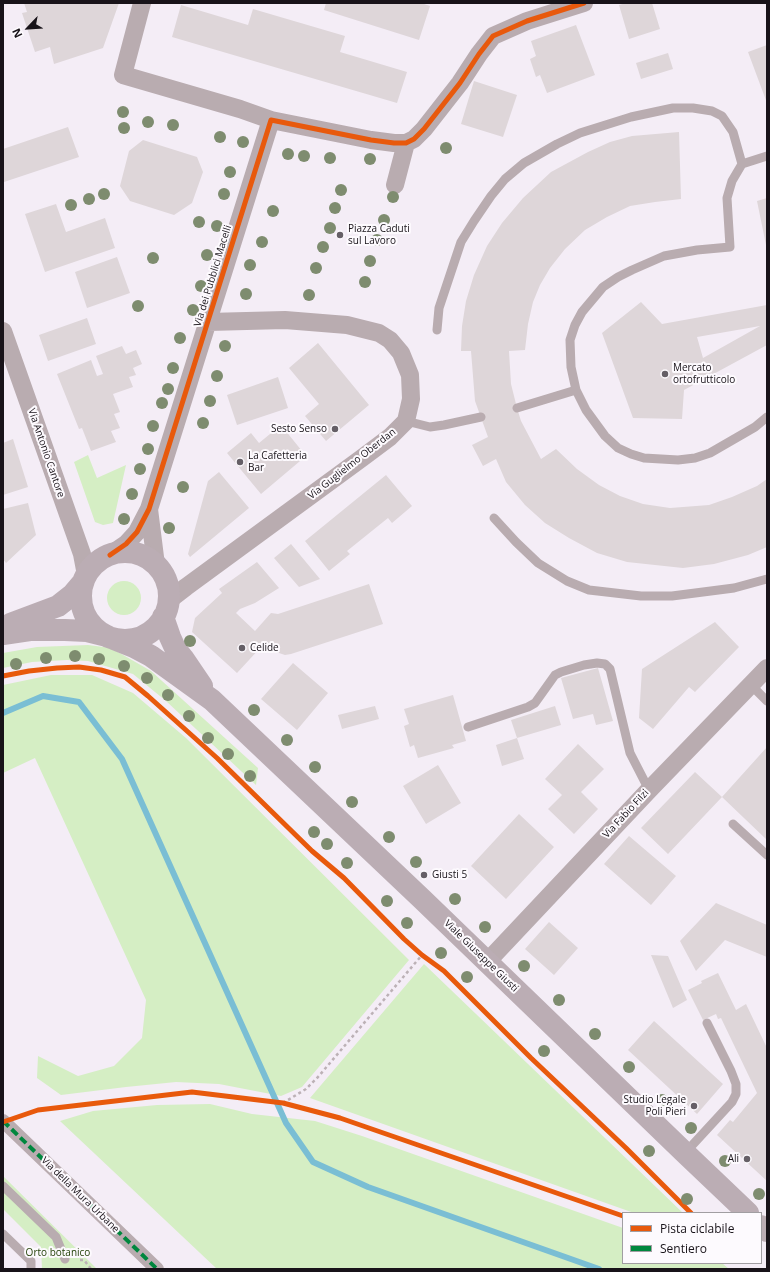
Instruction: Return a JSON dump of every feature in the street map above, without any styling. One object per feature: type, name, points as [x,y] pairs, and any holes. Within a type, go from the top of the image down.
[{"type":"main road","points":[[3,627],[58,606],[72,595],[92,566],[100,560],[119,552],[139,555],[148,559],[163,574],[167,584],[168,595],[165,611],[157,626],[147,634],[137,638],[125,640],[110,638],[86,631],[65,630],[30,630],[3,634]]},
{"type":"main road","points":[[85,578],[81,594],[82,607],[87,619],[96,629],[110,638]]},
{"type":"main road","name":"Viale Giuseppe Giusti","points":[[165,611],[170,637],[175,648],[212,700]]},
{"type":"main road","name":"Viale Giuseppe Giusti","points":[[110,638],[134,646],[151,656],[212,700],[423,900],[747,1212]]},
{"type":"street","points":[[142,3],[123,75],[240,109],[271,120],[394,143],[406,143],[414,139],[424,129],[493,36],[527,21],[584,3]]},
{"type":"street","name":"Via dei Pubblici Macelli","points":[[110,555],[126,544],[137,532],[149,509],[271,120]]},
{"type":"street","points":[[395,185],[406,143]]},
{"type":"street","name":"Via Guglielmo Oberdan","points":[[165,611],[174,597],[186,587],[350,468],[390,437],[406,421],[411,399],[410,375],[401,354],[390,340],[379,333],[347,325],[285,320],[208,322]]},
{"type":"street","name":"Via Antonio Cantore","points":[[3,331],[82,554],[85,578]]},
{"type":"street","name":"Via dei Pubblici Macelli","points":[[149,509],[156,566]]},
{"type":"street","name":"Via Fabio Filzi","points":[[487,962],[649,790],[767,668]]},
{"type":"street","name":"Via della Mura Urbane","points":[[3,1121],[157,1269]]},
{"type":"lane","points":[[437,330],[439,308],[446,284],[461,242],[474,221],[505,179],[524,163],[558,144],[580,134],[631,117],[673,108],[693,108],[712,111],[722,116],[733,132],[742,164]]},
{"type":"lane","points":[[767,156],[742,164],[732,181],[727,198],[730,247],[697,250],[664,256],[618,277],[603,287],[582,312],[575,325],[570,340],[571,367],[576,390],[586,410],[605,436],[618,448],[631,454],[644,458],[678,460],[695,458],[710,454],[755,427],[767,418]]},
{"type":"lane","points":[[517,408],[576,390]]},
{"type":"lane","points":[[406,421],[430,427],[444,426],[481,417]]},
{"type":"lane","points":[[494,518],[538,563],[566,581],[589,590],[641,596],[672,596],[734,588],[767,579]]},
{"type":"lane","points":[[468,727],[528,708],[535,703],[555,675],[561,672],[597,663],[605,664],[610,669],[630,753],[649,790]]},
{"type":"lane","points":[[751,685],[767,701]]},
{"type":"lane","points":[[733,824],[767,856]]},
{"type":"lane","points":[[684,1153],[732,1102],[736,1094],[736,1084],[707,1023]]},
{"type":"lane","points":[[3,1186],[56,1237],[66,1259]]},
{"type":"lane","points":[[3,1234],[31,1261],[31,1269]]},
{"type":"path","points":[[417,951],[427,959]]},
{"type":"path","points":[[280,1103],[306,1090],[422,955]]},
{"type":"path","points":[[280,1103],[290,1105]]},
{"type":"green space","points":[[88,455],[97,478],[126,465],[113,523],[103,525],[95,522],[74,462]]},
{"type":"green space","points":[[124,581],[136,586],[141,598],[136,610],[124,615],[112,610],[107,598],[112,586]]},
{"type":"green space","points":[[88,645],[111,648],[151,671],[258,768],[256,785],[166,701],[133,674],[88,661],[67,660],[32,662],[3,668],[3,653],[37,647]]},
{"type":"green space","points":[[51,675],[92,675],[133,693],[186,738],[409,960],[302,1087],[281,1096],[219,1084],[176,1082],[61,1095],[37,1078],[38,1056],[78,1076],[114,1066],[142,1038],[146,1000],[35,758],[3,773],[3,685]]},
{"type":"green space","points":[[424,964],[682,1212],[631,1212],[310,1098]]},
{"type":"green space","points":[[210,1104],[252,1114],[315,1121],[362,1136],[622,1228],[622,1264],[723,1264],[729,1269],[217,1269],[60,1121],[93,1111],[157,1105]]},
{"type":"green space","name":"Orto botanico","points":[[3,1176],[97,1269],[42,1269],[41,1247],[3,1209]]},
{"type":"building","points":[[24,3],[119,3],[103,48],[54,64],[50,47],[35,52],[22,13],[27,12]]},
{"type":"building","points":[[326,3],[421,3],[430,6],[419,40],[324,10]]},
{"type":"building","points":[[626,3],[652,3],[660,29],[629,39],[619,5]]},
{"type":"building","points":[[181,5],[248,25],[253,9],[345,36],[340,52],[407,72],[397,103],[172,37]]},
{"type":"building","points":[[576,25],[595,75],[547,93],[540,75],[536,77],[530,59],[536,56],[531,41]]},
{"type":"building","points":[[767,45],[767,103],[748,52]]},
{"type":"building","points":[[668,53],[673,69],[641,79],[636,63]]},
{"type":"building","points":[[474,81],[517,95],[503,137],[461,124]]},
{"type":"building","points":[[68,127],[79,157],[4,182],[3,149]]},
{"type":"building","points":[[679,132],[681,199],[630,206],[585,230],[565,249],[550,268],[540,285],[533,302],[528,324],[525,350],[509,351],[511,384],[517,408],[521,421],[541,459],[556,449],[577,469],[599,485],[620,496],[643,504],[670,508],[709,505],[757,486],[767,479],[767,547],[748,555],[714,564],[683,568],[627,562],[597,553],[545,523],[525,505],[506,482],[496,459],[483,466],[472,445],[488,437],[475,401],[471,351],[461,351],[462,326],[466,301],[474,275],[487,246],[502,223],[523,198],[551,172],[610,142],[632,136]]},
{"type":"building","points":[[143,140],[197,157],[203,172],[192,203],[174,215],[130,201],[120,186],[129,151]]},
{"type":"building","points":[[767,198],[767,245],[766,245],[757,201]]},
{"type":"building","points":[[56,204],[66,232],[105,218],[115,248],[45,272],[25,214]]},
{"type":"building","points":[[117,257],[130,293],[87,308],[75,272]]},
{"type":"building","name":"Mercato ortofrutticolo","points":[[641,302],[662,324],[767,305],[767,345],[684,390],[682,419],[633,418],[602,333]],"holes":[[[760,326],[703,358],[697,337]]]},
{"type":"building","points":[[87,318],[96,344],[48,361],[39,335]]},
{"type":"building","points":[[318,343],[369,405],[326,441],[305,416],[319,404],[289,368]]},
{"type":"building","points":[[122,346],[126,354],[136,350],[142,364],[133,368],[136,375],[129,377],[133,387],[113,394],[120,412],[114,414],[120,428],[111,431],[116,442],[91,451],[82,428],[79,429],[57,374],[91,360],[97,376],[103,374],[96,356]]},
{"type":"building","points":[[278,377],[288,408],[237,425],[227,395]]},
{"type":"building","points":[[281,425],[306,456],[261,494],[227,453],[251,433],[259,443]]},
{"type":"building","points":[[13,439],[28,487],[3,495],[3,443]]},
{"type":"building","points":[[219,472],[249,508],[190,557],[188,554],[208,481]]},
{"type":"building","points":[[386,475],[412,506],[392,523],[388,518],[347,551],[350,554],[329,571],[305,541]]},
{"type":"building","points":[[28,503],[36,535],[6,563],[3,559],[3,509]]},
{"type":"building","points":[[291,544],[320,579],[299,587],[274,558]]},
{"type":"building","points":[[257,562],[279,588],[255,603],[240,609],[236,613],[255,631],[271,613],[278,614],[369,584],[383,624],[291,654],[285,655],[261,647],[237,673],[192,632],[195,618],[222,593],[219,589]]},
{"type":"building","points":[[715,622],[739,647],[695,692],[689,687],[653,729],[639,718],[642,669]]},
{"type":"building","points":[[293,663],[328,693],[297,730],[261,699]]},
{"type":"building","points":[[598,668],[613,721],[596,725],[593,714],[573,719],[561,678]]},
{"type":"building","points":[[453,695],[466,741],[452,745],[454,748],[418,758],[414,745],[410,747],[404,726],[409,724],[404,709]]},
{"type":"building","points":[[375,706],[379,719],[342,729],[338,715]]},
{"type":"building","points":[[555,706],[561,725],[517,738],[511,720]]},
{"type":"building","points":[[517,738],[524,759],[502,766],[496,745]]},
{"type":"building","points":[[578,744],[604,769],[581,792],[598,809],[574,834],[548,809],[562,795],[545,779]]},
{"type":"building","points":[[767,747],[767,840],[722,797]]},
{"type":"building","points":[[438,765],[461,803],[426,824],[403,786]]},
{"type":"building","points":[[695,772],[722,797],[668,854],[641,828]]},
{"type":"building","points":[[519,814],[554,847],[506,899],[471,866]]},
{"type":"building","points":[[629,836],[676,876],[651,905],[604,864]]},
{"type":"building","points":[[716,903],[767,925],[767,957],[725,940],[696,971],[680,941]]},
{"type":"building","points":[[549,922],[578,948],[554,975],[525,949]]},
{"type":"building","points":[[651,955],[668,956],[687,1000],[673,1008]]},
{"type":"building","points":[[718,973],[736,1010],[746,1004],[767,1048],[767,1181],[717,1135],[730,1120],[733,1122],[757,1093],[721,1018],[718,1019],[716,1014],[703,1020],[688,990],[702,983],[701,981]]},
{"type":"building","points":[[654,1021],[723,1084],[697,1114],[628,1050]]},
{"type":"waterway","points":[[3,713],[43,696],[79,702],[122,759],[286,1123],[313,1162],[368,1187],[599,1269]]},
{"type":"marked path","points":[[3,1121],[157,1269]]},
{"type":"cycle path","points":[[110,555],[126,544],[137,532],[149,509],[271,120],[371,140],[406,143],[414,139],[424,129],[460,83],[493,36],[527,21],[584,3]]},
{"type":"cycle path","points":[[3,676],[29,671],[79,667],[101,670],[125,677],[217,758],[312,851],[344,878],[404,939],[422,955],[444,971],[531,1058],[626,1148],[690,1212]]},
{"type":"cycle path","points":[[3,1122],[38,1110],[192,1092],[283,1103],[340,1118],[622,1216]]},
{"type":"place","name":"Piazza Caduti sul Lavoro","points":[[340,235]]},
{"type":"place","name":"Mercato ortofrutticolo","points":[[665,374]]},
{"type":"place","name":"Sesto Senso","points":[[335,429]]},
{"type":"place","name":"La Cafetteria Bar","points":[[240,462]]},
{"type":"place","name":"Celide","points":[[242,648]]},
{"type":"place","name":"Giusti 5","points":[[424,875]]},
{"type":"place","name":"Studio Legale Poli Pieri","points":[[694,1106]]},
{"type":"place","name":"Ali","points":[[747,1159]]}]
